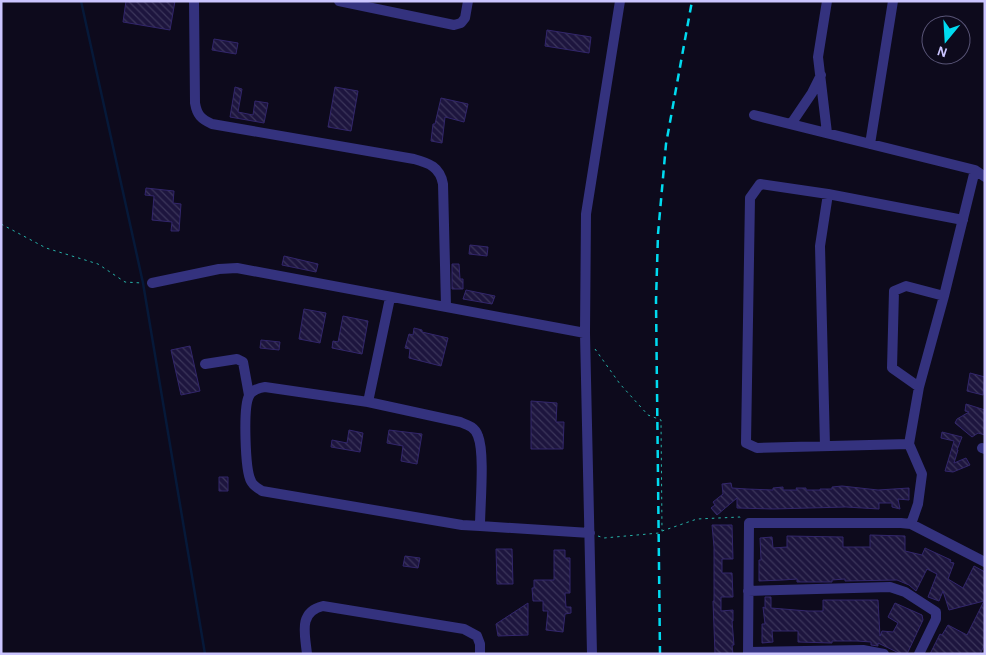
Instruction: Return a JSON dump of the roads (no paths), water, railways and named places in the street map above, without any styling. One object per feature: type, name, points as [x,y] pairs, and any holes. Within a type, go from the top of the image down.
[{"type":"street","points":[[194,1],[195,103],[197,114],[203,120],[212,124],[414,159],[438,169],[443,184],[446,306]]},
{"type":"street","points":[[339,1],[454,25],[461,23],[465,18],[468,1]]},
{"type":"street","points":[[592,654],[585,333],[586,214],[620,1]]},
{"type":"street","points":[[827,1],[818,58],[827,133]]},
{"type":"street","points":[[870,144],[893,1]]},
{"type":"street","points":[[791,124],[812,93],[821,75]]},
{"type":"street","points":[[754,115],[975,170],[985,177]]},
{"type":"street","points":[[911,524],[918,504],[922,474],[909,444],[919,387],[975,170]]},
{"type":"street","points":[[909,444],[757,448],[746,443],[750,198],[760,184],[828,194],[962,220]]},
{"type":"street","points":[[825,446],[820,246],[828,194]]},
{"type":"street","points":[[152,283],[219,269],[237,268],[585,333]]},
{"type":"street","points":[[919,387],[892,368],[894,291],[906,286],[944,296]]},
{"type":"street","points":[[368,402],[390,298]]},
{"type":"street","points":[[205,364],[237,359],[243,362],[249,395]]},
{"type":"street","points":[[480,526],[481,447],[478,434],[471,426],[368,402],[265,387],[255,389],[249,395],[245,406],[247,468],[252,484],[262,491],[462,525],[590,533]]},
{"type":"street","points":[[884,654],[863,650],[748,653],[749,523],[911,524],[985,562]]},
{"type":"street","points":[[748,591],[890,587],[897,589],[936,612],[936,619],[919,654]]},
{"type":"street","points":[[308,654],[304,624],[306,618],[315,608],[323,606],[464,629],[477,636],[480,644],[480,654]]},
{"type":"waterway","points":[[81,1],[143,283],[205,654]]},
{"type":"railway","points":[[660,654],[656,301],[658,234],[666,144],[692,1]]}]
